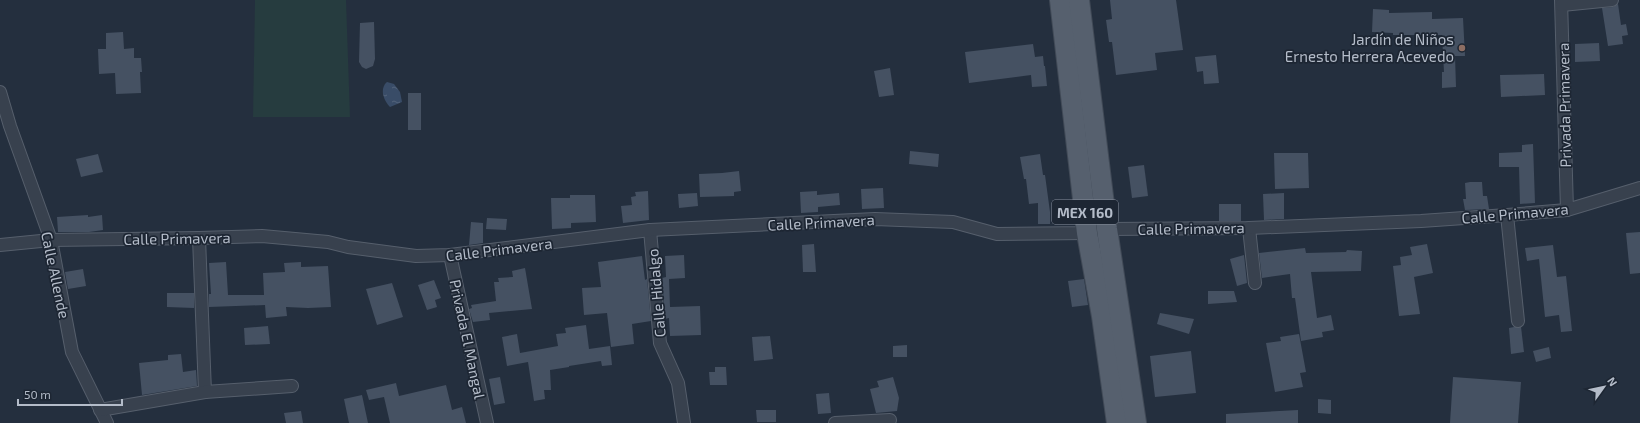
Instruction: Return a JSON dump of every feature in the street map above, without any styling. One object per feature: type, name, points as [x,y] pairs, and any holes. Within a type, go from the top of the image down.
[{"type":"main road","name":"MEX 160","points":[[1060,0],[1087,233],[1102,316],[1117,423]]},
{"type":"main road","name":"MEX 160","points":[[1079,0],[1107,229],[1136,423]]},
{"type":"street","points":[[1562,2],[1612,0]]},
{"type":"street","name":"Privada Primavera","points":[[1562,2],[1567,210]]},
{"type":"street","name":"Calle Allende","points":[[0,92],[10,126],[51,240],[72,352],[107,423]]},
{"type":"street","name":"Calle Primavera","points":[[0,245],[51,240],[262,236],[328,242],[348,247],[416,256],[450,255],[650,230],[875,219],[953,222],[997,234],[1087,233],[1107,229],[1249,228],[1421,221],[1567,210],[1640,188]]},
{"type":"street","points":[[1507,215],[1518,321]]},
{"type":"street","points":[[1249,228],[1255,283]]},
{"type":"street","name":"Calle Hidalgo","points":[[650,230],[660,343],[678,383],[684,423]]},
{"type":"street","points":[[199,238],[205,392]]},
{"type":"street","name":"Privada El Mangal","points":[[450,255],[487,423]]},
{"type":"street","points":[[100,410],[205,392],[292,386]]},
{"type":"street","points":[[835,423],[890,420]]},
{"type":"green space","points":[[255,0],[346,0],[350,117],[253,117]]},
{"type":"water","points":[[387,82],[394,84],[400,92],[402,102],[390,107],[383,95],[383,88]]},
{"type":"building","points":[[1110,0],[1176,0],[1183,50],[1155,53],[1157,70],[1116,75],[1112,42],[1109,42],[1106,20],[1112,19]]},
{"type":"building","points":[[1618,4],[1621,25],[1626,24],[1628,35],[1622,36],[1623,44],[1608,46],[1602,8],[1613,7]]},
{"type":"building","points":[[1373,9],[1389,10],[1389,13],[1432,12],[1432,19],[1463,18],[1465,56],[1455,56],[1456,87],[1442,88],[1442,72],[1444,72],[1442,35],[1393,35],[1393,33],[1372,32]]},
{"type":"building","points":[[374,22],[375,59],[373,66],[366,69],[362,67],[359,62],[360,23]]},
{"type":"building","points":[[123,32],[124,49],[134,48],[134,58],[141,58],[141,93],[116,94],[115,73],[99,74],[98,49],[106,49],[106,33]]},
{"type":"building","points":[[1599,43],[1600,61],[1575,62],[1575,44]]},
{"type":"building","points":[[1033,44],[1035,57],[1043,56],[1047,86],[1032,87],[1031,75],[969,83],[965,52]]},
{"type":"building","points":[[1216,55],[1219,83],[1204,84],[1203,71],[1197,72],[1195,57]]},
{"type":"building","points":[[890,68],[894,95],[879,97],[874,71]]},
{"type":"building","points":[[1544,74],[1545,95],[1501,97],[1500,75]]},
{"type":"building","points":[[408,93],[421,93],[421,130],[408,130]]},
{"type":"building","points":[[1533,144],[1535,203],[1520,204],[1519,167],[1499,167],[1499,153],[1522,152],[1522,145]]},
{"type":"building","points":[[910,151],[939,154],[938,167],[909,164]]},
{"type":"building","points":[[1274,153],[1308,153],[1309,188],[1275,189]]},
{"type":"building","points":[[98,154],[103,172],[81,177],[76,159]]},
{"type":"building","points":[[1040,154],[1043,175],[1045,175],[1050,212],[1050,224],[1038,224],[1038,203],[1029,204],[1026,179],[1024,179],[1020,157]]},
{"type":"building","points":[[1144,165],[1148,196],[1132,198],[1128,167]]},
{"type":"building","points":[[739,171],[741,191],[734,192],[734,196],[700,197],[699,174]]},
{"type":"building","points":[[1482,182],[1483,196],[1487,196],[1489,209],[1465,210],[1463,199],[1466,199],[1465,183]]},
{"type":"building","points":[[883,188],[884,208],[862,209],[861,189]]},
{"type":"building","points":[[648,191],[649,220],[623,223],[621,206],[632,205],[631,197],[636,196],[635,192]]},
{"type":"building","points":[[817,191],[817,195],[839,193],[840,205],[818,207],[818,212],[801,213],[800,192]]},
{"type":"building","points":[[697,193],[698,206],[679,208],[678,194]]},
{"type":"building","points":[[1284,193],[1284,219],[1264,220],[1263,194]]},
{"type":"building","points":[[570,195],[595,195],[596,222],[571,223],[571,228],[552,229],[551,198],[570,198]]},
{"type":"building","points":[[1219,204],[1241,204],[1241,221],[1219,221]]},
{"type":"building","points":[[88,215],[88,217],[102,215],[103,230],[89,232],[58,232],[57,217]]},
{"type":"building","points":[[487,218],[507,219],[506,230],[486,229]]},
{"type":"building","points":[[471,222],[483,223],[483,243],[469,245]]},
{"type":"building","points":[[1640,232],[1640,273],[1630,274],[1626,233]]},
{"type":"building","points":[[814,244],[816,272],[803,272],[802,245]]},
{"type":"building","points":[[1427,244],[1433,273],[1414,277],[1420,314],[1399,316],[1393,266],[1401,265],[1400,257],[1412,255],[1410,247]]},
{"type":"building","points":[[1553,245],[1557,277],[1566,276],[1572,331],[1561,332],[1559,315],[1545,317],[1539,259],[1527,261],[1525,248]]},
{"type":"building","points":[[1305,248],[1306,253],[1346,252],[1347,250],[1362,251],[1361,271],[1311,272],[1317,318],[1331,315],[1334,330],[1322,332],[1323,337],[1301,341],[1295,298],[1292,298],[1290,274],[1262,278],[1259,253]]},
{"type":"building","points":[[684,255],[685,278],[669,279],[670,307],[700,306],[701,335],[670,336],[669,318],[665,319],[662,278],[666,277],[665,256]]},
{"type":"building","points":[[1244,255],[1247,283],[1237,286],[1230,259]]},
{"type":"building","points":[[642,256],[645,280],[647,279],[651,321],[632,324],[634,344],[611,347],[607,313],[584,315],[582,288],[601,287],[598,262]]},
{"type":"building","points":[[226,262],[228,295],[264,295],[263,273],[285,272],[284,263],[301,262],[301,267],[328,266],[331,307],[286,307],[287,316],[266,318],[265,305],[209,307],[209,294],[211,294],[209,263]]},
{"type":"building","points":[[525,268],[532,309],[489,313],[490,320],[473,322],[469,309],[472,308],[471,305],[496,301],[494,282],[499,282],[498,278],[513,277],[512,271]]},
{"type":"building","points":[[83,269],[86,286],[68,289],[65,272]]},
{"type":"building","points":[[1084,279],[1088,305],[1072,307],[1068,281]]},
{"type":"building","points":[[434,280],[441,298],[435,300],[437,307],[427,310],[418,285]]},
{"type":"building","points":[[392,283],[403,317],[377,325],[366,289]]},
{"type":"building","points":[[1208,291],[1234,291],[1237,302],[1208,304]]},
{"type":"building","points":[[167,293],[194,293],[194,308],[167,307]]},
{"type":"building","points":[[1160,313],[1194,319],[1189,334],[1157,324]]},
{"type":"building","points":[[586,325],[589,349],[610,346],[612,365],[602,366],[601,361],[550,370],[551,390],[544,390],[545,399],[534,401],[528,362],[507,366],[502,337],[517,334],[520,353],[558,346],[556,334],[566,333],[565,328]]},
{"type":"building","points":[[268,326],[270,344],[245,345],[244,328]]},
{"type":"building","points":[[1521,327],[1524,352],[1511,354],[1509,328]]},
{"type":"building","points":[[1299,334],[1306,372],[1300,373],[1303,387],[1275,392],[1266,343],[1281,341],[1280,337]]},
{"type":"building","points":[[770,336],[773,359],[754,361],[752,337]]},
{"type":"building","points":[[907,345],[907,357],[893,357],[893,346]]},
{"type":"building","points":[[1549,347],[1551,358],[1536,362],[1533,351]]},
{"type":"building","points":[[1191,351],[1196,393],[1155,397],[1150,356]]},
{"type":"building","points":[[181,354],[183,372],[196,370],[197,386],[142,395],[139,363],[168,360],[168,355]]},
{"type":"building","points":[[715,367],[726,367],[727,385],[710,385],[709,372],[715,372]]},
{"type":"building","points":[[500,377],[505,403],[494,405],[489,379]]},
{"type":"building","points":[[893,377],[899,398],[897,411],[876,413],[870,389],[879,387],[877,381]]},
{"type":"building","points":[[1453,377],[1521,382],[1518,423],[1450,423]]},
{"type":"building","points":[[396,383],[399,396],[446,385],[452,410],[462,407],[466,423],[390,423],[384,397],[369,400],[366,390]]},
{"type":"building","points":[[829,393],[831,413],[818,414],[816,394]]},
{"type":"building","points":[[362,395],[368,423],[349,423],[344,399]]},
{"type":"building","points":[[1318,399],[1331,400],[1331,414],[1318,413]]},
{"type":"building","points":[[756,410],[776,410],[776,422],[757,422]]},
{"type":"building","points":[[1298,410],[1298,423],[1226,423],[1226,414]]},
{"type":"building","points":[[301,411],[303,423],[286,423],[284,413]]},
{"type":"place","name":"Jardín de Niños Ernesto Herrera Acevedo","points":[[1462,48]]}]
